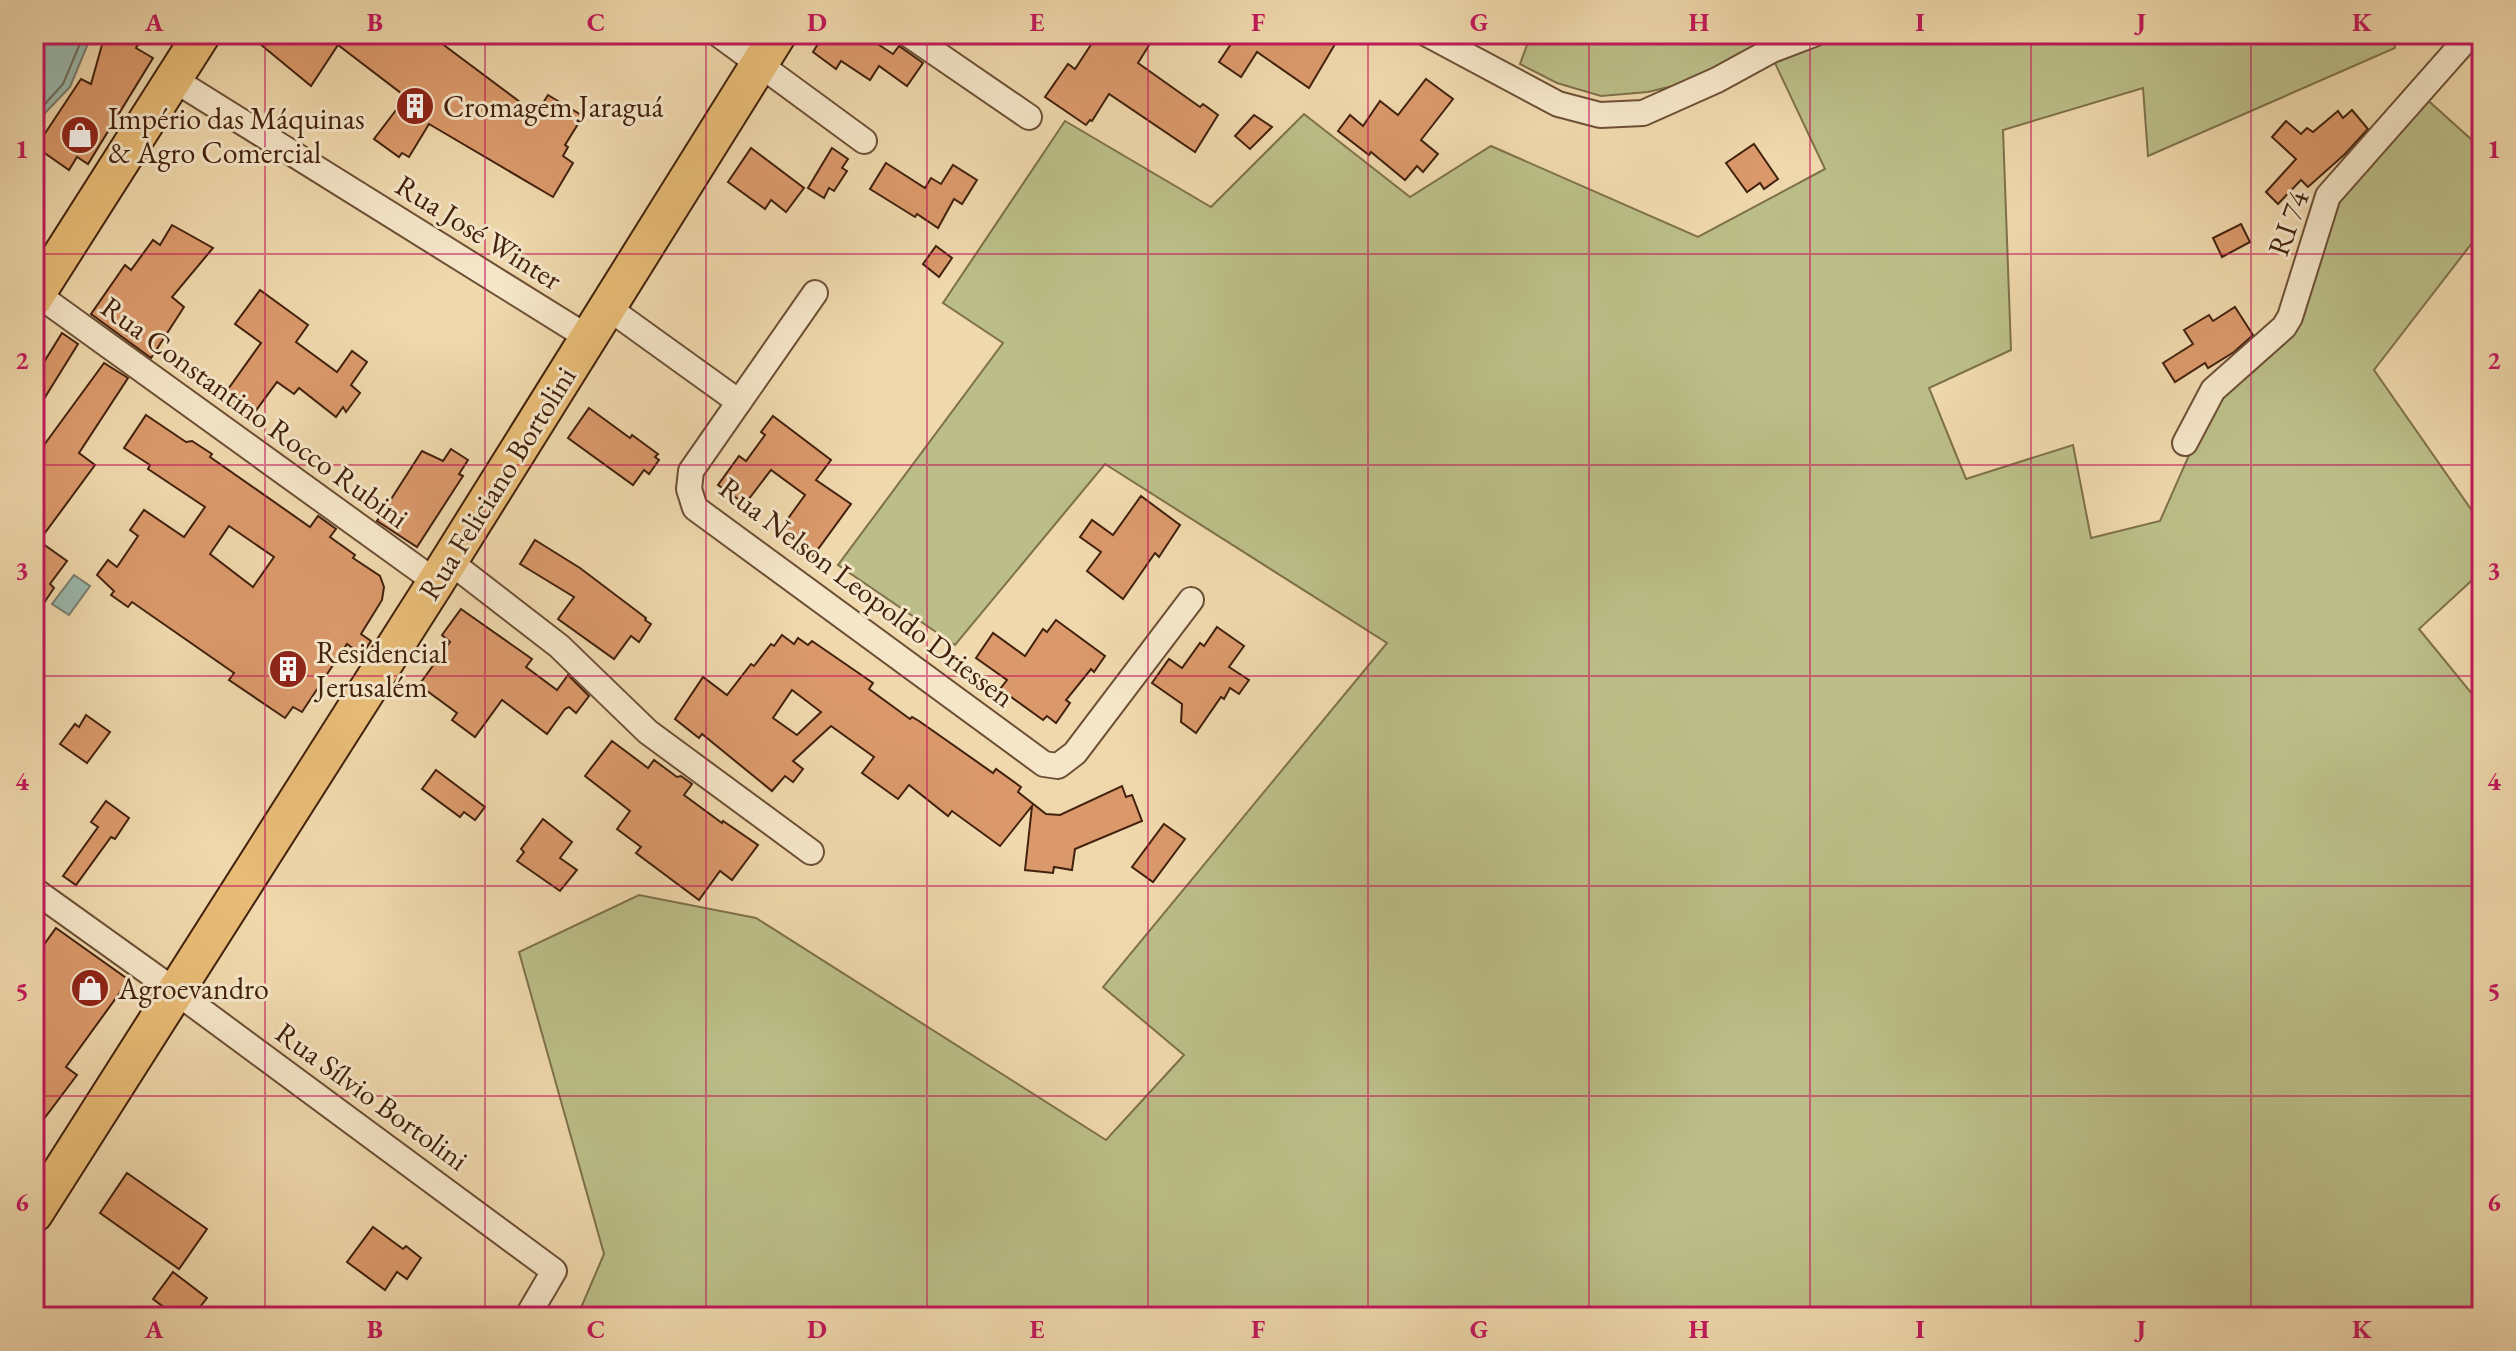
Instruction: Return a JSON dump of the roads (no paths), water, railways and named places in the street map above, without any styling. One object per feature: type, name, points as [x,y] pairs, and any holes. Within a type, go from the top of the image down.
[{"type":"main road","points":[[35,296],[202,34]]},
{"type":"main road","name":"Rua Feliciano Bortolini","points":[[34,1214],[778,34]]},
{"type":"street","points":[[718,34],[864,141]]},
{"type":"street","points":[[908,34],[1029,117]]},
{"type":"street","points":[[1427,34],[1558,104],[1600,115],[1643,113],[1693,92],[1772,50],[1814,34]]},
{"type":"street","name":"RI 74","points":[[2185,443],[2213,390],[2284,327],[2290,317],[2328,196],[2471,34]]},
{"type":"street","name":"Rua José Winter","points":[[173,79],[587,337]]},
{"type":"street","name":"Rua Nelson Leopoldo Driessen","points":[[815,293],[691,471],[689,489],[695,508],[1044,764],[1058,766],[1075,753],[1191,600]]},
{"type":"street","name":"Rua Constantino Rocco Rubini","points":[[35,296],[442,571],[559,646],[648,732],[811,852]]},
{"type":"street","points":[[607,307],[739,402]]},
{"type":"street","name":"Rua Sílvio Bortolini","points":[[34,890],[554,1271],[527,1317]]},
{"type":"water","points":[[34,34],[92,34],[70,87],[34,130]]},
{"type":"water","points":[[74,575],[90,586],[69,615],[52,604]]},
{"type":"place","name":"Cromagem Jaraguá","points":[[415,106]]},
{"type":"place","name":"Império das Máquinas & Agro Comercial","points":[[80,135]]},
{"type":"place","name":"Residencial Jerusalém","points":[[288,669]]},
{"type":"place","name":"Agroevandro","points":[[90,988]]}]
